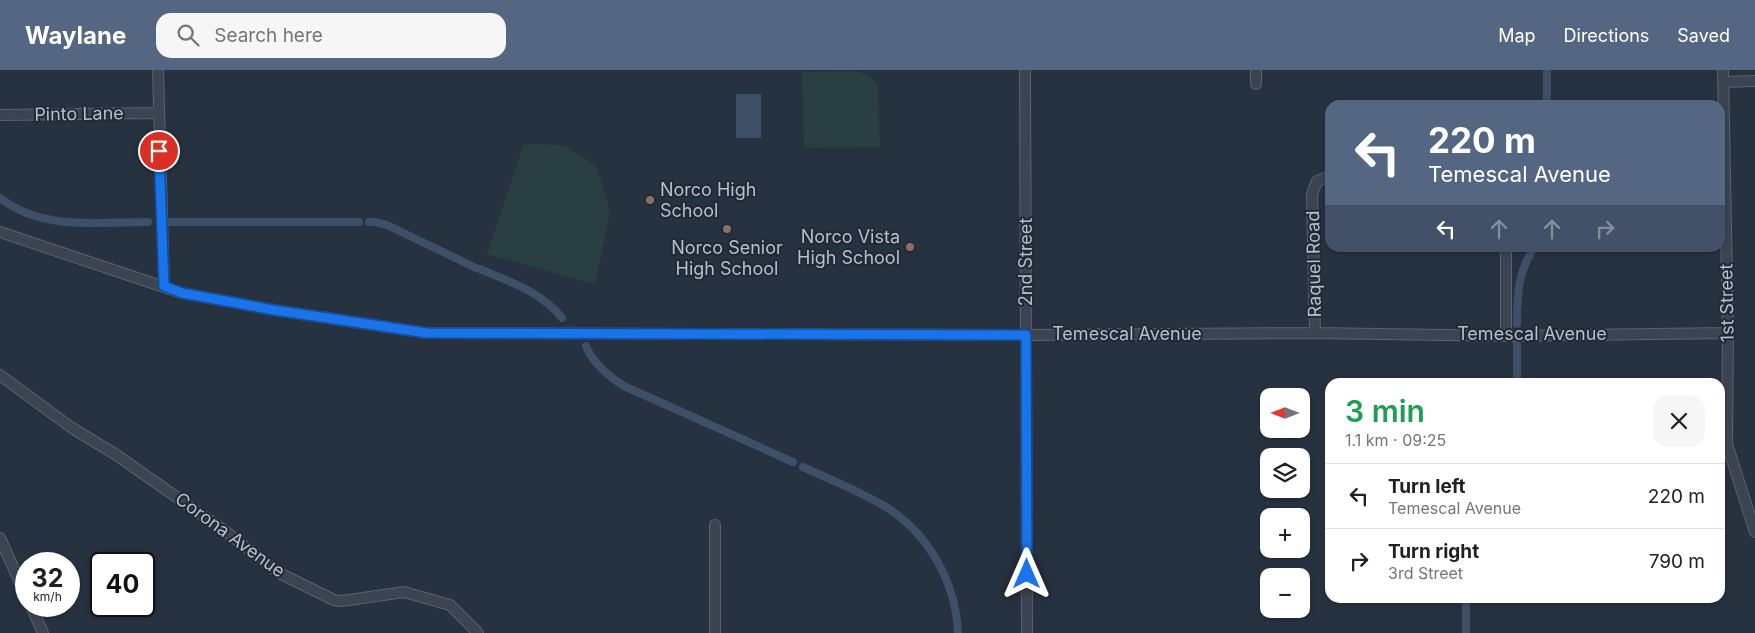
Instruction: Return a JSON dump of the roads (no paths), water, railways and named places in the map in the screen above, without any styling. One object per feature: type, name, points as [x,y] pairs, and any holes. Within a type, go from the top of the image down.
[{"type":"street","points":[[158,70],[164,286]]},
{"type":"street","name":"2nd Street","points":[[1025,70],[1027,633]]},
{"type":"street","points":[[1256,70],[1256,84]]},
{"type":"street","name":"1st Street","points":[[1724,70],[1724,100]]},
{"type":"street","points":[[1724,82],[1755,81]]},
{"type":"street","name":"Pinto Lane","points":[[0,115],[158,113]]},
{"type":"street","name":"1st Street","points":[[1725,145],[1728,333],[1727,444],[1755,532]]},
{"type":"street","name":"Raquel Road","points":[[1315,332],[1312,194],[1317,182],[1325,178]]},
{"type":"street","name":"Temescal Avenue","points":[[0,232],[182,293],[274,310],[427,333],[1026,335],[1315,332],[1506,336],[1728,333]]},
{"type":"street","points":[[1506,252],[1506,336]]},
{"type":"street","name":"Corona Avenue","points":[[0,375],[72,428],[115,454],[217,525],[281,574],[334,600],[342,601],[404,592],[450,606],[478,633]]},
{"type":"street","points":[[715,525],[715,633]]},
{"type":"street","points":[[1,542],[15,572]]},
{"type":"street","points":[[36,617],[43,633]]},
{"type":"water","points":[[736,94],[761,94],[761,138],[736,138]]},
{"type":"waterway","points":[[1547,70],[1547,100]]},
{"type":"waterway","points":[[0,198],[16,209],[52,220],[90,223],[148,222]]},
{"type":"waterway","points":[[169,222],[359,222]]},
{"type":"waterway","points":[[369,222],[387,225],[476,268]]},
{"type":"waterway","points":[[1517,324],[1520,284],[1525,266],[1532,252]]},
{"type":"waterway","points":[[480,269],[535,294],[562,318]]},
{"type":"waterway","points":[[1517,344],[1517,378]]},
{"type":"waterway","points":[[586,346],[592,358],[602,369],[624,386],[793,462]]},
{"type":"waterway","points":[[803,467],[876,501],[901,518],[915,531],[937,561],[946,578],[956,614],[958,633]]},
{"type":"waterway","points":[[1466,603],[1466,633]]},
{"type":"place","name":"Norco High School","points":[[650,200]]},
{"type":"place","name":"Norco Senior High School","points":[[727,229]]},
{"type":"place","name":"Norco Vista High School","points":[[910,247]]}]
